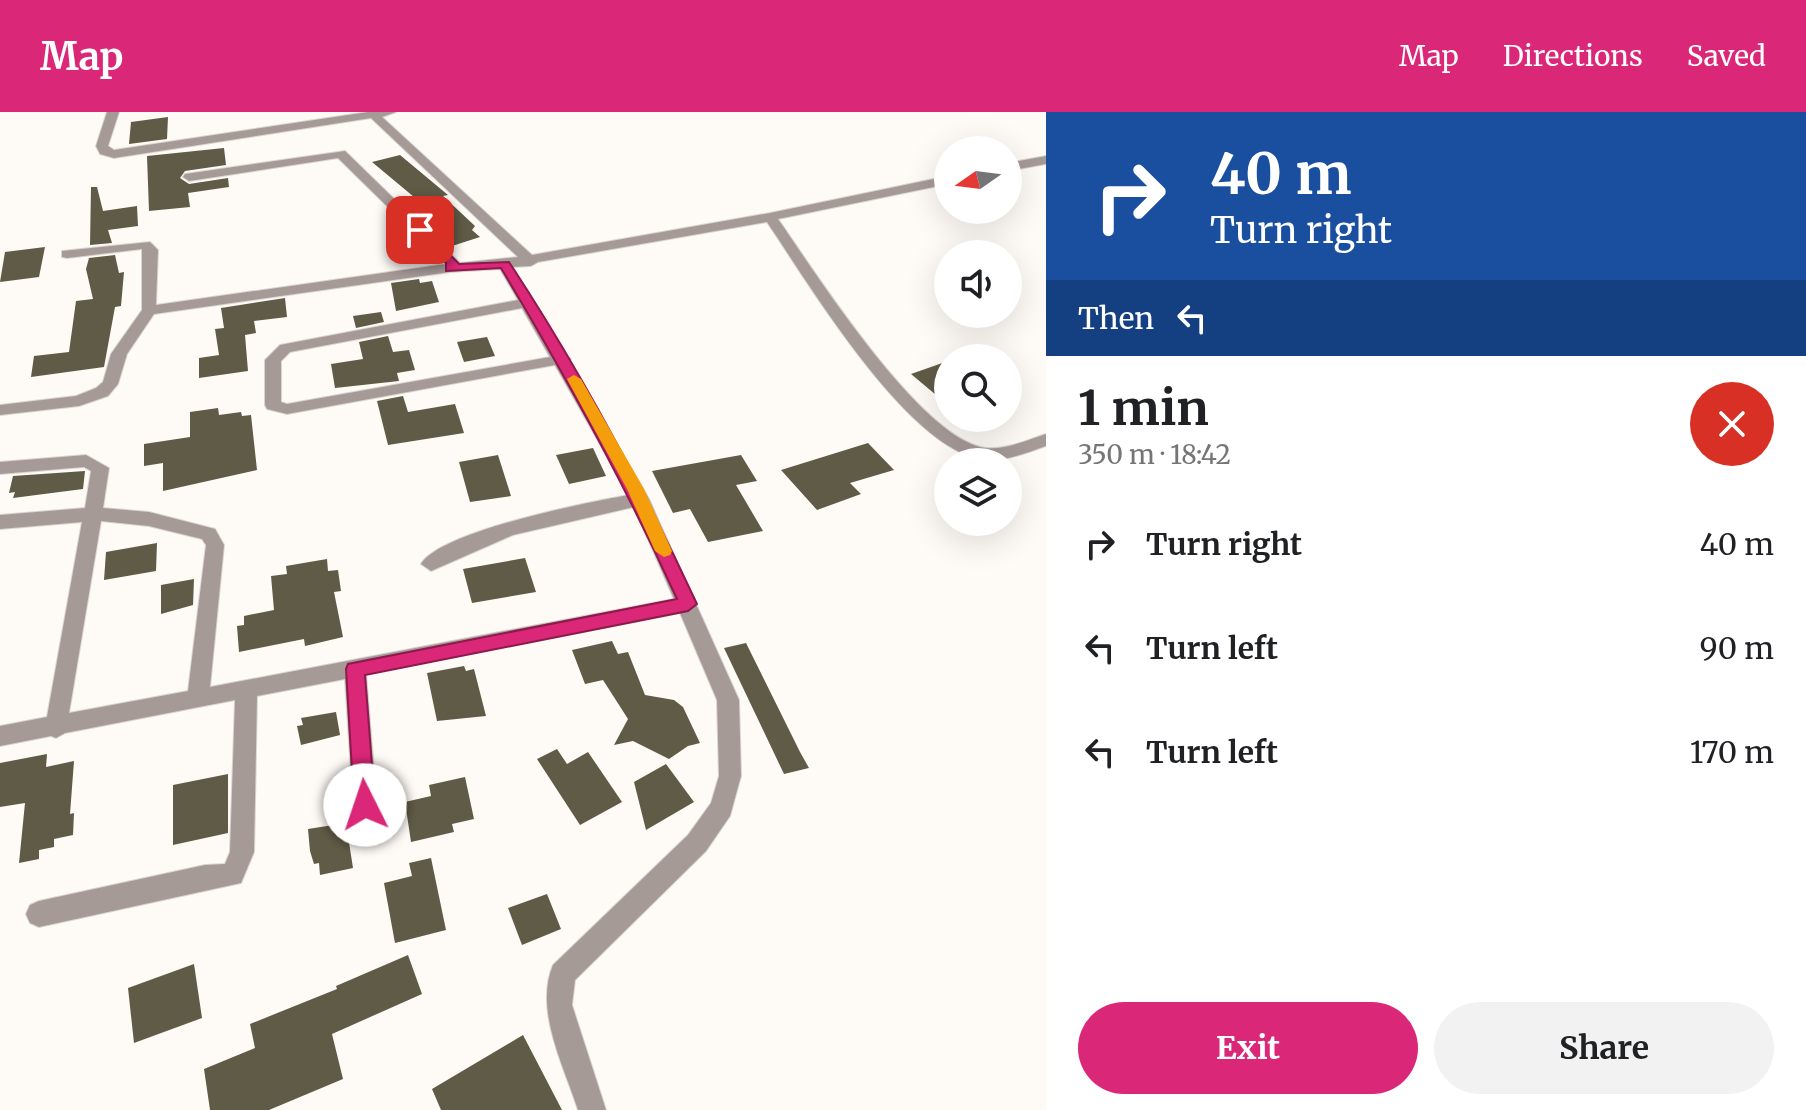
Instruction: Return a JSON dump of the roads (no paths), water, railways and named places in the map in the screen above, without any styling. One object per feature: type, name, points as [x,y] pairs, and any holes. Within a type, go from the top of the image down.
[{"type":"street","points":[[113,112],[102,146],[104,151],[114,154],[390,112]]},
{"type":"street","points":[[374,115],[531,262]]},
{"type":"street","points":[[189,177],[341,154],[453,263],[450,268]]},
{"type":"street","points":[[1022,164],[1046,160]]},
{"type":"street","points":[[149,310],[450,268],[531,262],[934,183]]},
{"type":"street","points":[[770,217],[898,391],[942,435],[981,453],[1002,452],[1046,440]]},
{"type":"street","points":[[0,410],[79,401],[102,392],[110,384],[119,354],[149,310],[152,262],[151,250],[145,245],[67,254]]},
{"type":"street","points":[[504,264],[563,359],[640,499],[728,700],[730,776],[722,808],[697,843],[562,974],[559,1005],[592,1110]]},
{"type":"street","points":[[529,302],[285,348],[273,360],[270,398],[273,405],[287,409],[563,359]]},
{"type":"street","points":[[0,468],[86,461],[95,465],[100,474],[56,728]]},
{"type":"street","points":[[431,564],[459,548],[519,525],[640,499]]},
{"type":"street","points":[[0,522],[93,514],[149,519],[208,534],[215,545],[198,700]]},
{"type":"street","points":[[0,736],[56,728],[688,604]]},
{"type":"street","points":[[355,669],[367,832]]},
{"type":"street","points":[[39,914],[205,877],[232,875],[242,852],[246,691]]}]
